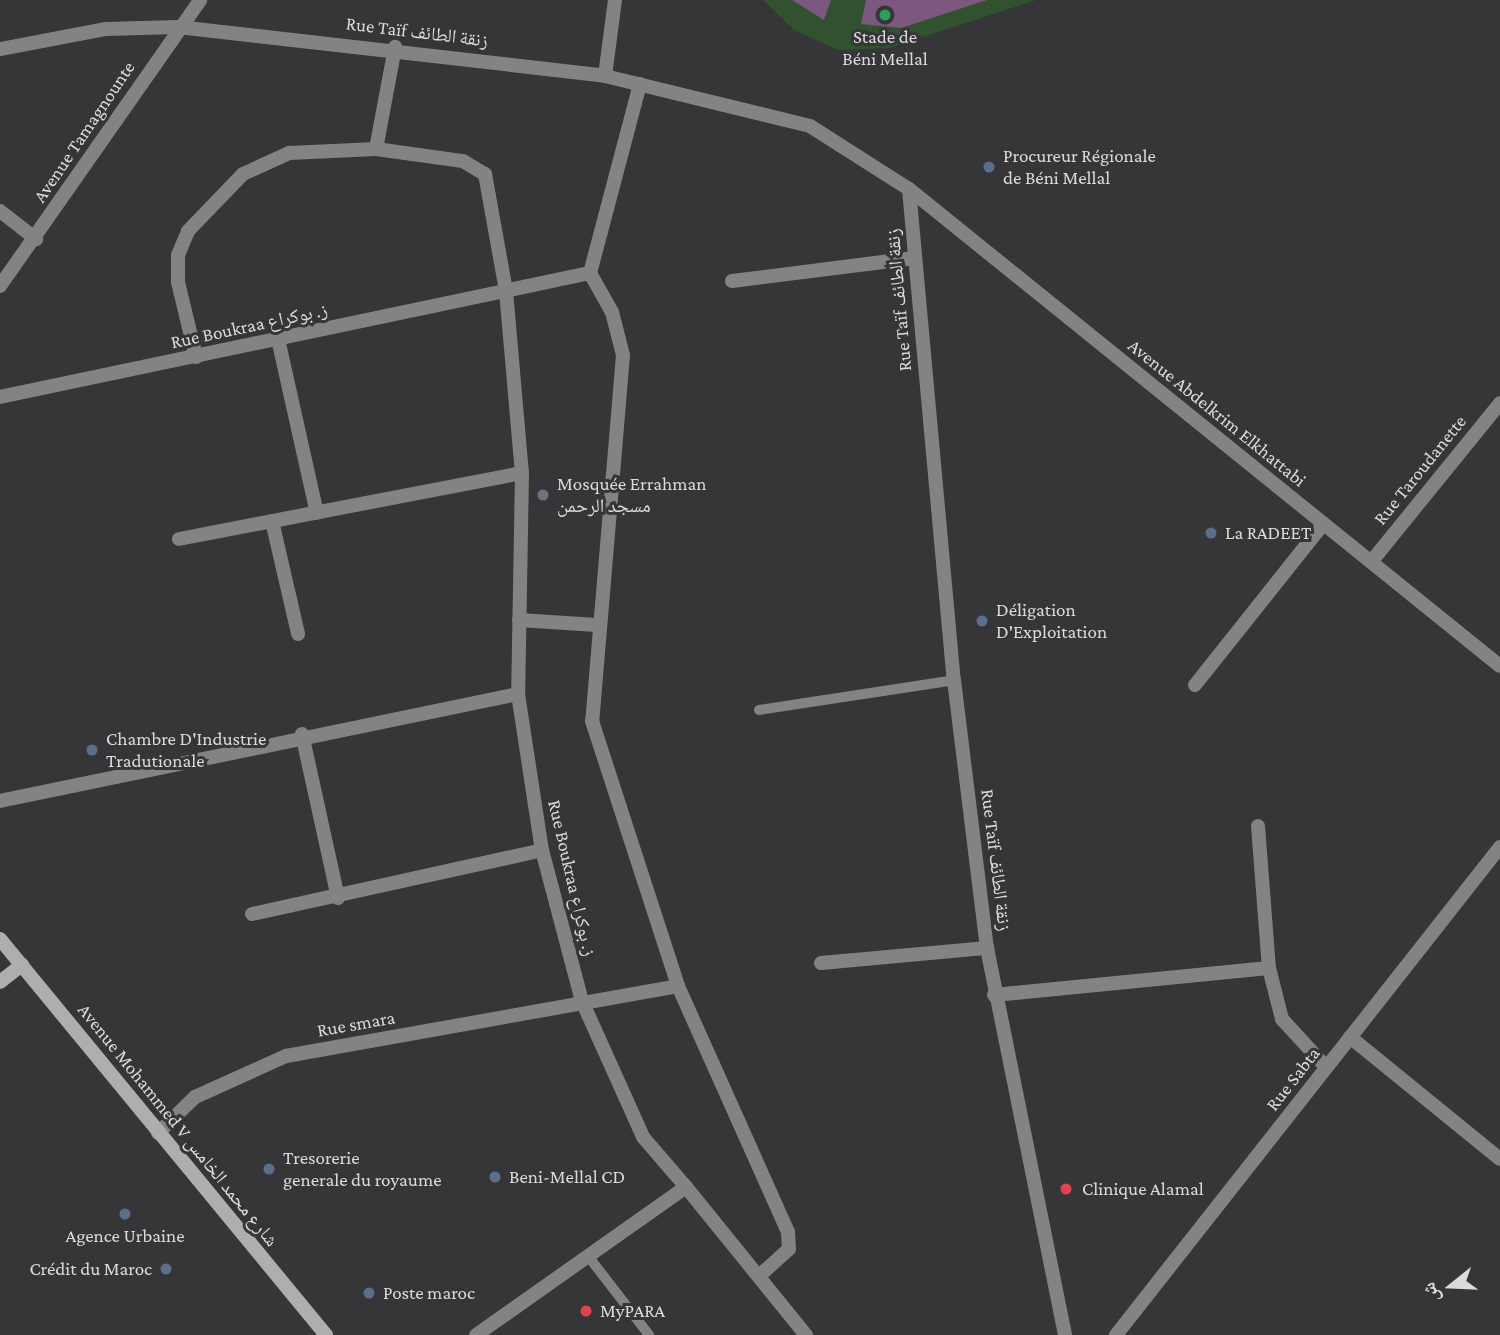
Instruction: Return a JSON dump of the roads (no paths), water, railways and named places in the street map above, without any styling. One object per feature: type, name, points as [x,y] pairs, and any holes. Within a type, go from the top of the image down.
[{"type":"main road","name":"Avenue Mohammed V شارع محمد الخامس","points":[[0,939],[326,1335]]},
{"type":"main road","points":[[0,982],[22,965]]},
{"type":"street","name":"Avenue Tamagnounte","points":[[0,286],[36,239],[178,27],[200,0]]},
{"type":"street","points":[[605,76],[615,0]]},
{"type":"street","name":"Rue Taïf زنقة الطائف","points":[[0,49],[106,29],[178,27],[395,47],[605,76],[810,126],[909,189],[954,680],[987,948],[994,995],[1065,1335]]},
{"type":"street","points":[[376,149],[395,47]]},
{"type":"street","points":[[640,84],[590,273],[612,312],[622,355],[591,701],[598,752],[678,986],[789,1232],[789,1249],[759,1276]]},
{"type":"street","points":[[197,357],[178,282],[178,255],[188,231],[227,185],[289,153],[376,149],[463,161],[485,174],[506,291]]},
{"type":"street","name":"Avenue Abdelkrim Elkhattabi","points":[[909,189],[1500,666]]},
{"type":"street","points":[[0,211],[36,239]]},
{"type":"street","points":[[732,281],[914,258]]},
{"type":"street","name":"Rue Boukraa ز. بوكراع","points":[[0,397],[590,273]]},
{"type":"street","name":"Rue Boukraa ز. بوكراع","points":[[506,291],[522,473],[518,694],[542,850],[582,1001],[643,1137],[687,1187],[806,1335]]},
{"type":"street","points":[[278,340],[317,513]]},
{"type":"street","name":"Rue Taroudanette","points":[[1371,562],[1500,403]]},
{"type":"street","points":[[179,539],[522,473]]},
{"type":"street","points":[[272,521],[298,634]]},
{"type":"street","points":[[1195,685],[1324,524]]},
{"type":"street","points":[[519,621],[597,625]]},
{"type":"street","points":[[0,801],[302,734],[518,694]]},
{"type":"street","points":[[302,734],[338,898]]},
{"type":"street","points":[[1258,826],[1269,968],[1282,1019],[1326,1067]]},
{"type":"street","name":"Rue Sabta","points":[[1116,1335],[1500,847]]},
{"type":"street","points":[[253,914],[338,898],[542,850]]},
{"type":"street","points":[[821,963],[987,948]]},
{"type":"street","points":[[994,995],[1269,968]]},
{"type":"street","name":"Rue smara","points":[[159,1133],[195,1097],[263,1063],[582,1001],[678,986]]},
{"type":"street","points":[[1350,1037],[1500,1159]]},
{"type":"street","points":[[476,1335],[687,1187]]},
{"type":"lane","points":[[759,710],[954,680]]},
{"type":"lane","points":[[588,1256],[649,1335]]},
{"type":"place","name":"Stade de Béni Mellal","points":[[885,15]]},
{"type":"place","name":"Procureur Régionale de Béni Mellal","points":[[989,167]]},
{"type":"place","name":"Mosquée Errahman مسجد الرحمن","points":[[543,495]]},
{"type":"place","name":"La RADEET","points":[[1211,533]]},
{"type":"place","name":"Déligation D'Exploitation","points":[[982,621]]},
{"type":"place","name":"Chambre D'Industrie Tradutionale","points":[[92,750]]},
{"type":"place","name":"Tresorerie generale du royaume","points":[[269,1169]]},
{"type":"place","name":"Beni-Mellal CD","points":[[495,1177]]},
{"type":"place","name":"Clinique Alamal","points":[[1066,1189]]},
{"type":"place","name":"Agence Urbaine","points":[[125,1214]]},
{"type":"place","name":"Crédit du Maroc","points":[[166,1269]]},
{"type":"place","name":"Poste maroc","points":[[369,1293]]},
{"type":"place","name":"MyPARA","points":[[586,1311]]}]
